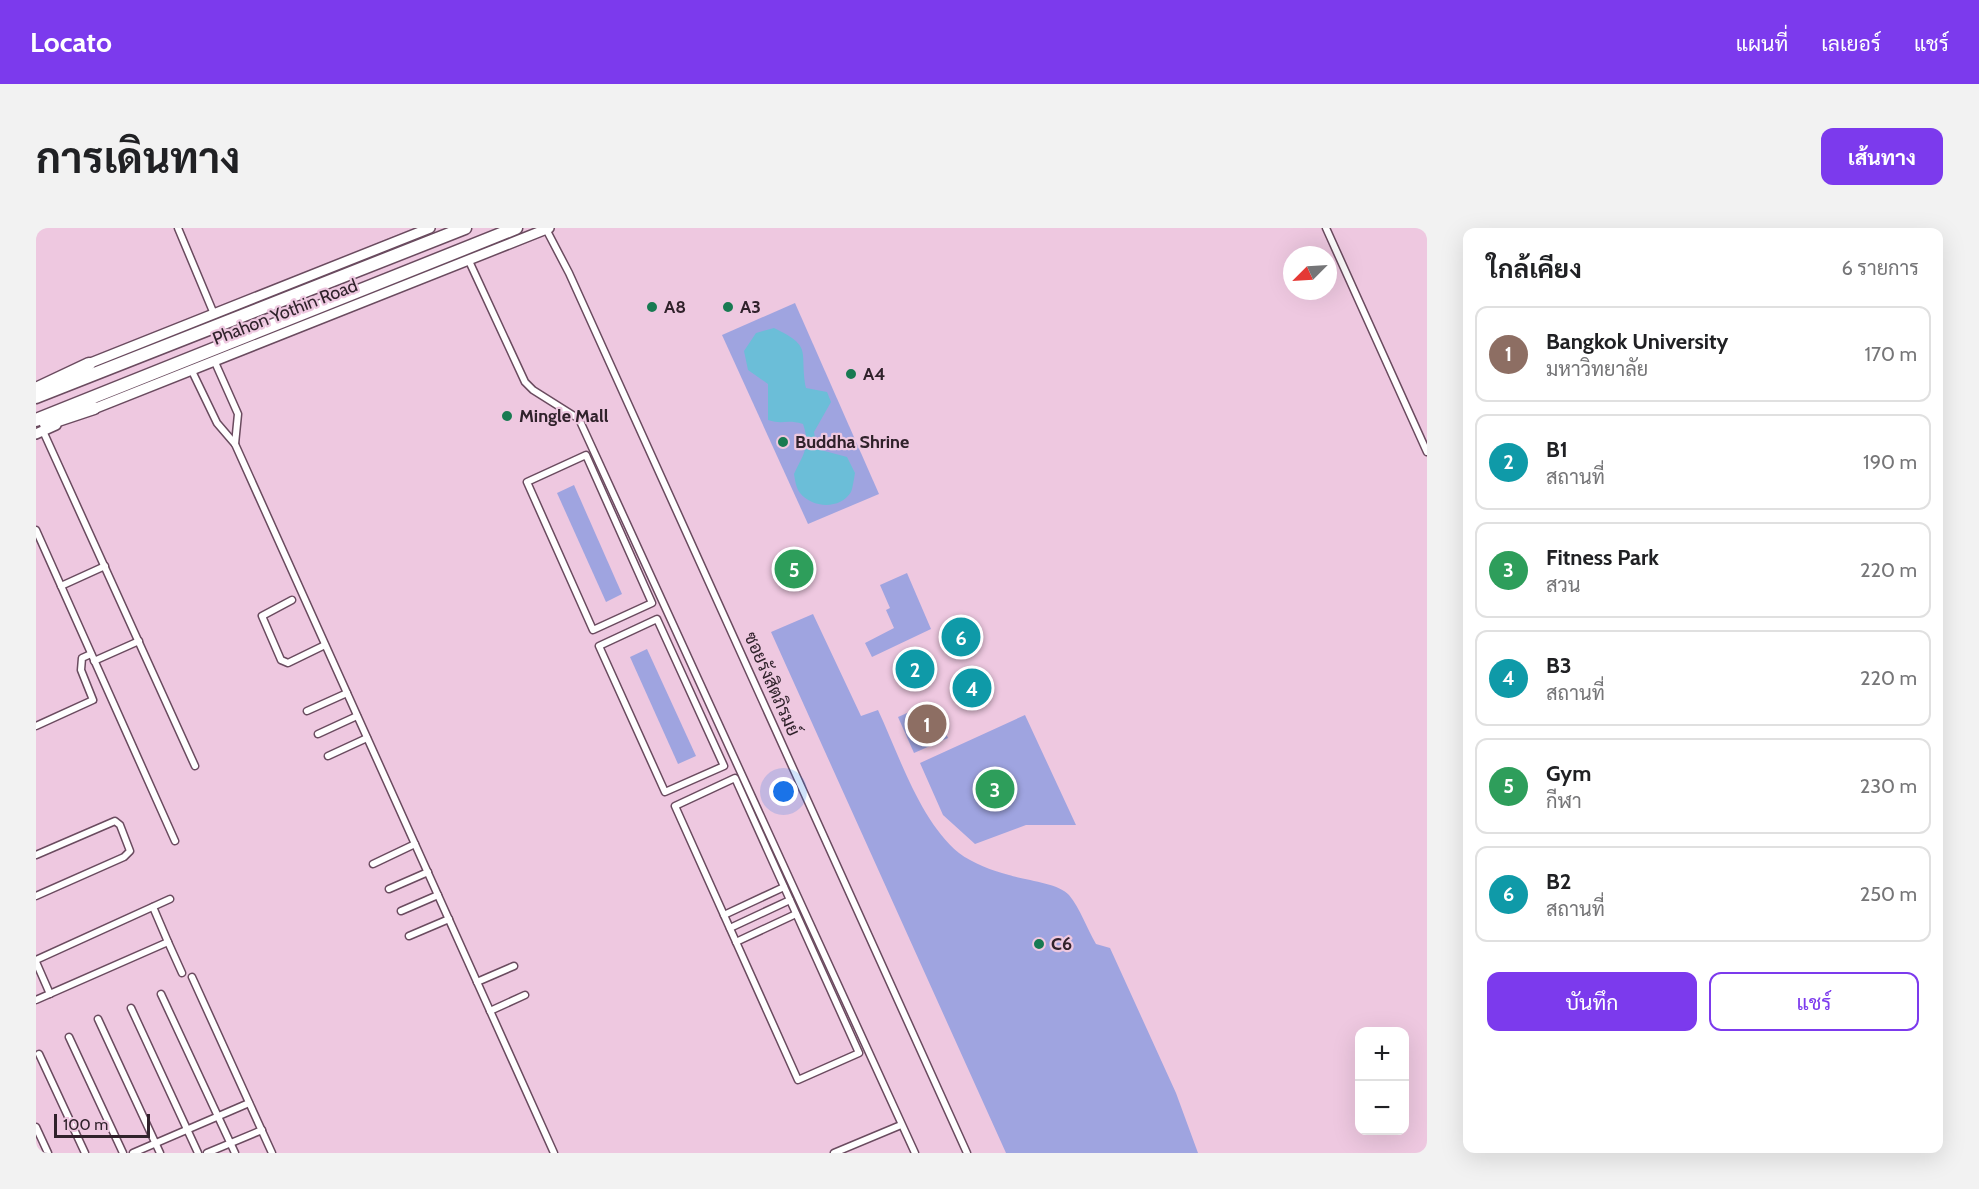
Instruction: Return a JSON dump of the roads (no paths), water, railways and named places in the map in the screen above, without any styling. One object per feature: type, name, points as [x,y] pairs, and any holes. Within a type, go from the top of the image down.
[{"type":"highway","name":"Phahon Yothin Road","points":[[36,397],[465,228]]},
{"type":"highway","name":"Phahon Yothin Road","points":[[38,428],[516,228]]},
{"type":"highway","points":[[36,389],[89,364]]},
{"type":"highway","points":[[38,428],[94,408]]},
{"type":"main road","name":"Phahon Yothin Road","points":[[36,383],[429,228]]},
{"type":"main road","name":"Phahon Yothin Road","points":[[94,408],[548,229]]},
{"type":"street","points":[[178,228],[214,314]]},
{"type":"street","points":[[1326,228],[1427,452]]},
{"type":"street","name":"ซอยรังสิตภิรมย์","points":[[548,229],[967,1153]]},
{"type":"street","points":[[469,261],[525,382],[533,390],[579,419],[786,865],[915,1153]]},
{"type":"street","points":[[213,360],[238,414],[235,444]]},
{"type":"street","points":[[191,369],[217,423],[235,444],[554,1153]]},
{"type":"street","points":[[38,428],[105,566],[195,766]]},
{"type":"street","points":[[586,455],[620,529],[652,603],[593,630],[527,482],[586,455]]},
{"type":"street","points":[[620,529],[629,525]]},
{"type":"street","points":[[36,530],[175,841]]},
{"type":"street","points":[[61,586],[105,566]]},
{"type":"street","points":[[292,600],[262,616],[281,660],[288,663],[325,645]]},
{"type":"street","points":[[657,619],[691,691],[724,766],[665,792],[599,646],[657,619]]},
{"type":"street","points":[[94,661],[139,641]]},
{"type":"street","points":[[36,726],[93,700],[80,666],[82,658],[91,654]]},
{"type":"street","points":[[691,691],[703,686]]},
{"type":"street","points":[[307,711],[347,693]]},
{"type":"street","points":[[318,735],[357,716]]},
{"type":"street","points":[[328,756],[367,738]]},
{"type":"street","points":[[735,778],[776,870],[859,1053],[798,1080],[675,806],[735,778]]},
{"type":"street","points":[[36,855],[115,821],[120,825],[130,851],[124,857],[36,896]]},
{"type":"street","points":[[373,864],[415,844]]},
{"type":"street","points":[[776,870],[786,865]]},
{"type":"street","points":[[389,889],[428,872]]},
{"type":"street","points":[[724,915],[784,886]]},
{"type":"street","points":[[401,911],[438,895]]},
{"type":"street","points":[[50,994],[36,961],[170,899]]},
{"type":"street","points":[[729,928],[790,900]]},
{"type":"street","points":[[153,907],[182,973]]},
{"type":"street","points":[[736,942],[796,914]]},
{"type":"street","points":[[409,936],[449,919]]},
{"type":"street","points":[[36,1000],[168,942]]},
{"type":"street","points":[[477,982],[514,966]]},
{"type":"street","points":[[192,977],[272,1153]]},
{"type":"street","points":[[162,994],[235,1153]]},
{"type":"street","points":[[489,1011],[525,995]]},
{"type":"street","points":[[131,1008],[198,1153]]},
{"type":"street","points":[[98,1019],[160,1153]]},
{"type":"street","points":[[69,1037],[123,1153]]},
{"type":"street","points":[[39,1054],[85,1153]]},
{"type":"street","points":[[133,1153],[249,1103]]},
{"type":"street","points":[[834,1153],[902,1125]]},
{"type":"street","points":[[36,1127],[48,1153]]},
{"type":"street","points":[[207,1153],[262,1130]]},
{"type":"place","name":"A8","points":[[652,307]]},
{"type":"place","name":"A3","points":[[728,307]]},
{"type":"place","name":"A4","points":[[851,374]]},
{"type":"place","name":"Mingle Mall","points":[[507,416]]},
{"type":"place","name":"Buddha Shrine","points":[[783,442]]},
{"type":"place","name":"Gym","points":[[794,569]]},
{"type":"place","name":"B2","points":[[961,637]]},
{"type":"place","name":"B1","points":[[915,669]]},
{"type":"place","name":"B3","points":[[972,688]]},
{"type":"place","name":"Bangkok University","points":[[927,724]]},
{"type":"place","name":"Fitness Park","points":[[995,789]]},
{"type":"place","name":"C6","points":[[1039,944]]}]
